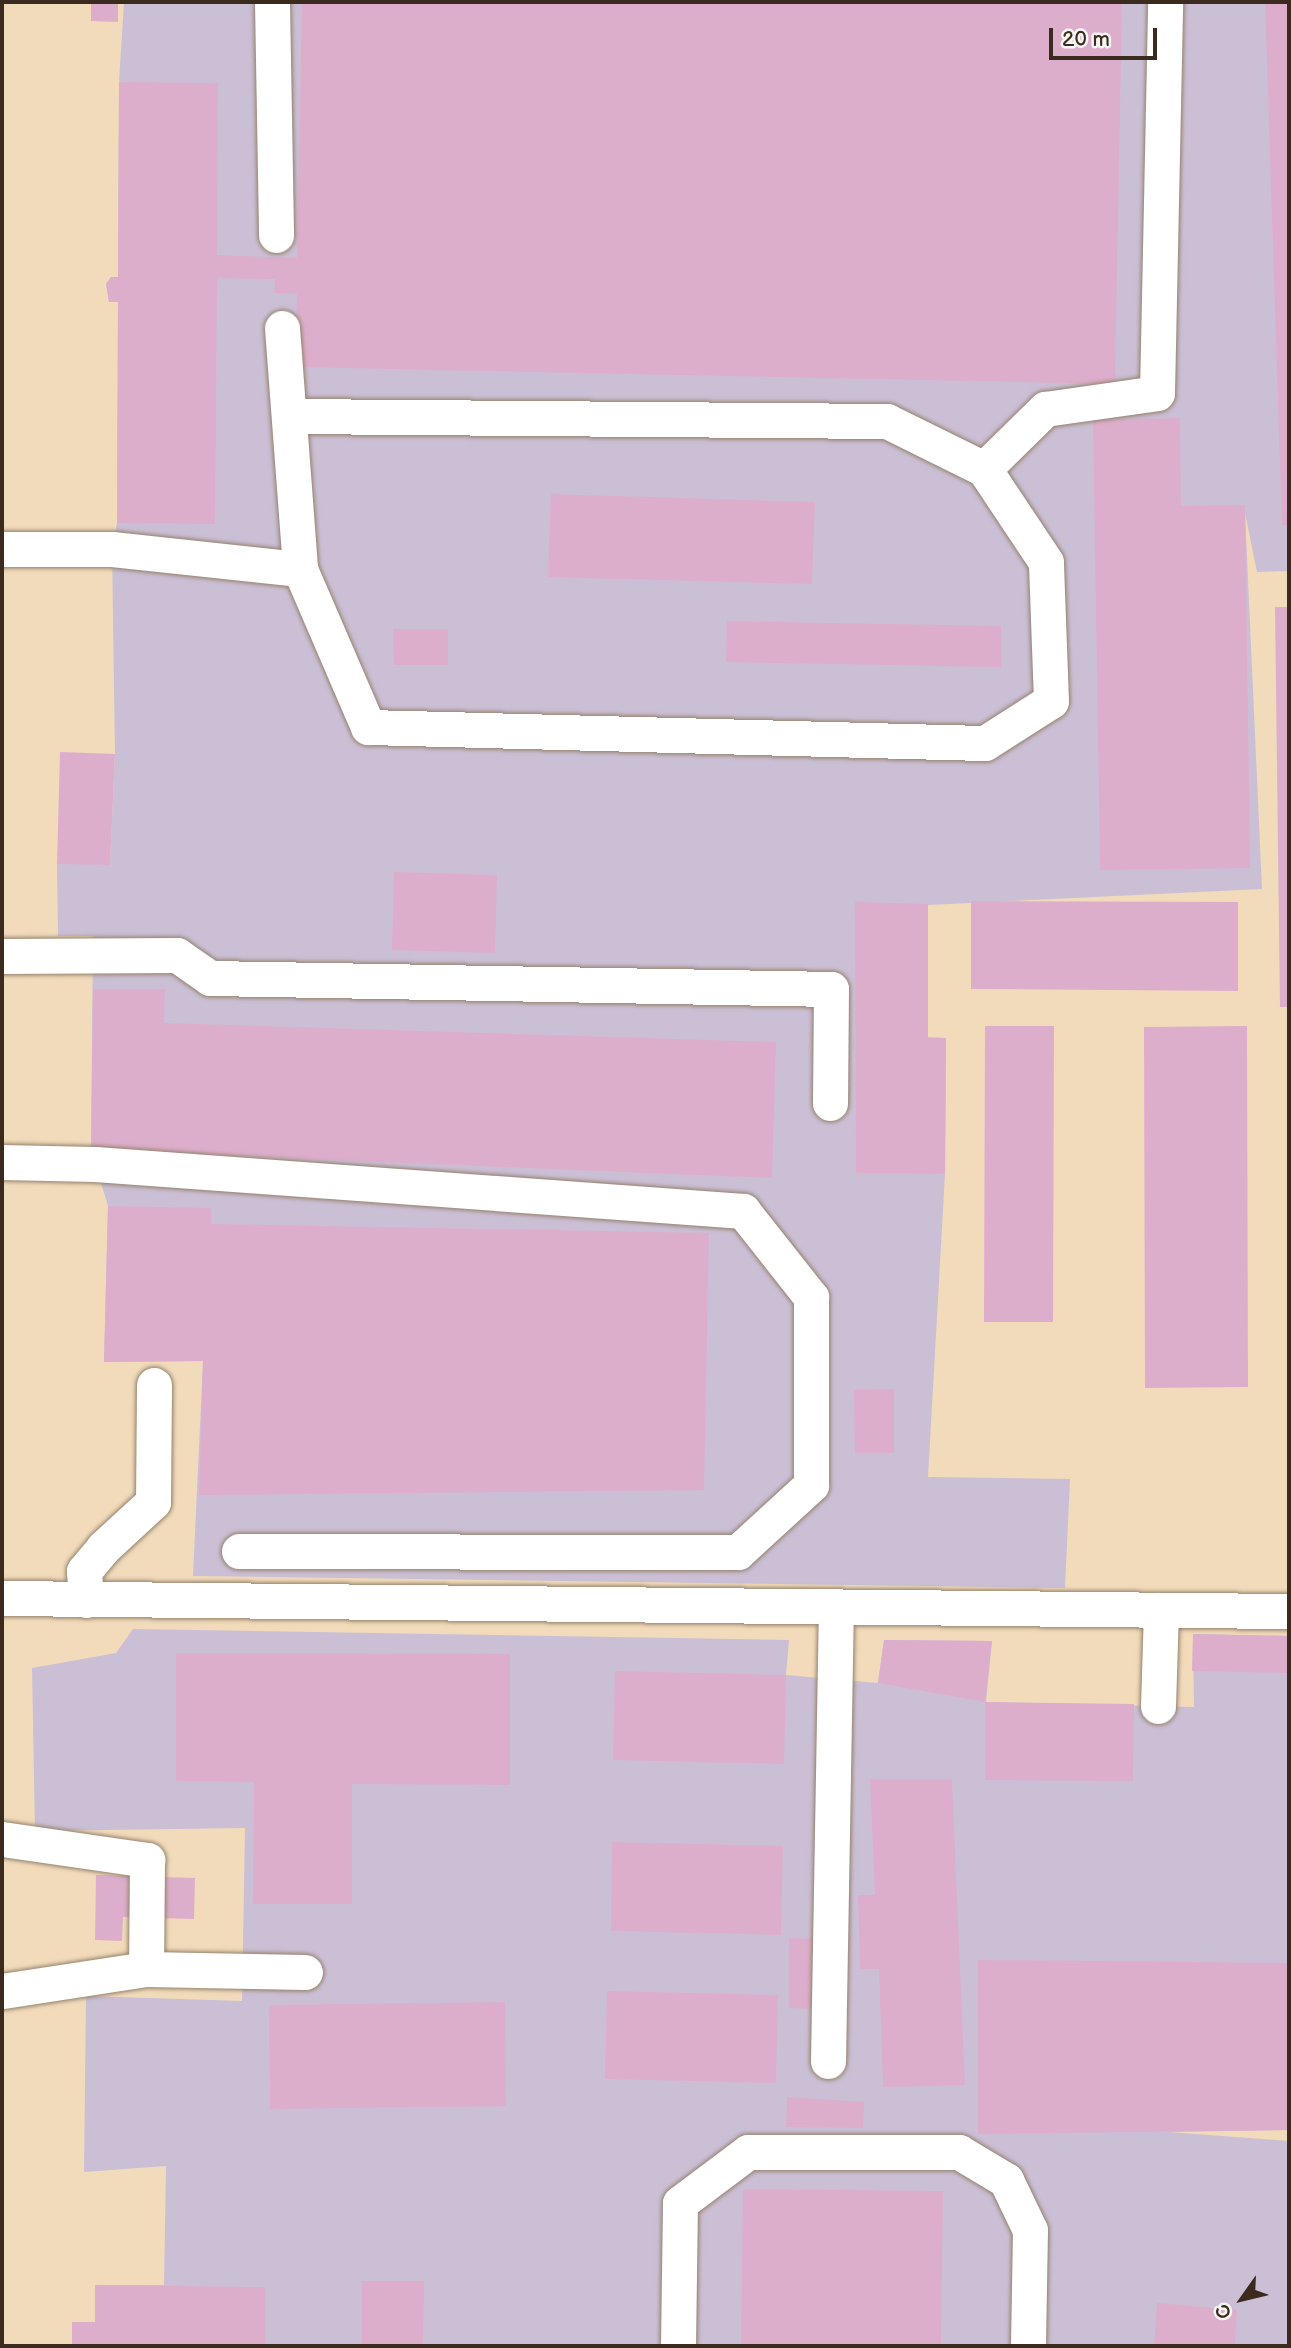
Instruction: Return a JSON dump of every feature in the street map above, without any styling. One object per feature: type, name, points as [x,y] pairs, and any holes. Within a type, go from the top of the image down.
[{"type":"street","points":[[272,2],[276,235]]},
{"type":"street","points":[[984,469],[1045,409],[1157,393],[1165,2]]},
{"type":"street","points":[[282,328],[300,569],[368,727],[985,743],[1051,701],[1046,562],[984,469],[887,421],[289,415]]},
{"type":"street","points":[[2,549],[112,549],[300,569]]},
{"type":"street","points":[[2,956],[177,955],[210,978],[831,989],[830,1103]]},
{"type":"street","points":[[2,1161],[95,1164],[743,1211],[811,1297],[811,1485],[738,1552],[239,1551]]},
{"type":"street","points":[[86,1600],[84,1571],[103,1548],[153,1502],[154,1385]]},
{"type":"street","points":[[2,1598],[1289,1611]]},
{"type":"street","points":[[828,2061],[836,1607]]},
{"type":"street","points":[[1158,1706],[1161,1609]]},
{"type":"street","points":[[2,1839],[146,1860],[146,1969]]},
{"type":"street","points":[[2,1991],[146,1969],[305,1972]]},
{"type":"street","points":[[678,2346],[680,2203],[748,2152],[959,2152],[1006,2180],[1030,2230],[1028,2346]]},
{"type":"shaded area","points":[[124,2],[1289,2],[1289,571],[1257,572],[1245,513],[1262,889],[928,905],[928,1037],[946,1038],[945,1174],[928,1477],[1070,1479],[1065,1588],[193,1576],[203,1361],[104,1362],[108,1206],[91,1150],[93,936],[58,936],[57,864],[110,864],[115,754],[112,549],[117,523],[118,302],[109,302],[106,284],[111,277],[118,277],[119,82]]},
{"type":"shaded area","points":[[133,1629],[789,1640],[786,1675],[878,1683],[884,1640],[992,1641],[986,1702],[1194,1707],[1193,1634],[1289,1636],[1289,2130],[1169,2132],[1289,2141],[1289,2346],[72,2346],[72,2322],[95,2322],[95,2285],[164,2285],[166,2166],[84,2172],[86,1996],[242,2001],[245,1828],[35,1831],[32,1668],[116,1653]]},
{"type":"building","points":[[91,2],[118,2],[118,22],[91,21]]},
{"type":"building","points":[[302,2],[1122,2],[1115,384],[295,367],[297,294],[274,293],[275,279],[217,278],[215,524],[117,523],[118,302],[109,302],[106,284],[111,277],[118,277],[119,82],[218,83],[217,255],[297,258]]},
{"type":"building","points":[[1265,2],[1289,2],[1289,525],[1282,525]]},
{"type":"building","points":[[1180,418],[1181,506],[1245,505],[1250,868],[1100,870],[1093,420]]},
{"type":"building","points":[[551,494],[815,502],[812,584],[548,577]]},
{"type":"building","points":[[1275,607],[1289,607],[1289,1007],[1280,1007]]},
{"type":"building","points":[[727,621],[1001,626],[1001,667],[726,662]]},
{"type":"building","points":[[393,629],[448,629],[448,665],[394,665]]},
{"type":"building","points":[[60,752],[115,754],[110,865],[57,864]]},
{"type":"building","points":[[394,872],[497,875],[495,953],[392,950]]},
{"type":"building","points":[[971,901],[1238,902],[1238,991],[971,989]]},
{"type":"building","points":[[855,902],[928,904],[928,1038],[946,1038],[945,1174],[856,1173]]},
{"type":"building","points":[[93,989],[165,989],[164,1023],[776,1042],[772,1178],[91,1150]]},
{"type":"building","points":[[985,1026],[1054,1026],[1053,1322],[984,1322]]},
{"type":"building","points":[[1247,1026],[1248,1387],[1145,1388],[1144,1027]]},
{"type":"building","points":[[108,1206],[211,1208],[211,1224],[709,1233],[704,1490],[199,1495],[203,1361],[104,1362]]},
{"type":"building","points":[[894,1389],[894,1453],[855,1453],[854,1390]]},
{"type":"building","points":[[1193,1634],[1289,1636],[1289,1673],[1192,1671]]},
{"type":"building","points":[[884,1640],[992,1641],[985,1702],[878,1683]]},
{"type":"building","points":[[176,1653],[510,1654],[510,1785],[352,1784],[352,1904],[253,1904],[254,1782],[176,1781]]},
{"type":"building","points":[[615,1671],[786,1675],[784,1764],[613,1760]]},
{"type":"building","points":[[985,1702],[1134,1704],[1133,1781],[985,1780]]},
{"type":"building","points":[[870,1779],[952,1779],[965,2085],[883,2087],[879,1969],[860,1969],[858,1895],[875,1895]]},
{"type":"building","points":[[612,1842],[783,1846],[781,1935],[611,1931]]},
{"type":"building","points":[[96,1875],[195,1878],[194,1919],[123,1917],[122,1941],[95,1940]]},
{"type":"building","points":[[789,1938],[817,1939],[817,2009],[789,2008]]},
{"type":"building","points":[[978,1960],[1289,1963],[1289,2130],[978,2134]]},
{"type":"building","points":[[607,1991],[778,1995],[776,2083],[605,2079]]},
{"type":"building","points":[[505,2002],[506,2106],[270,2109],[269,2005]]},
{"type":"building","points":[[787,2097],[864,2102],[863,2128],[786,2127]]},
{"type":"building","points":[[743,2189],[943,2191],[941,2346],[741,2346]]},
{"type":"building","points":[[362,2281],[424,2281],[423,2346],[362,2346]]},
{"type":"building","points":[[95,2285],[265,2287],[265,2346],[72,2346],[72,2322],[95,2322]]},
{"type":"building","points":[[1157,2303],[1237,2310],[1235,2346],[1154,2346]]}]
